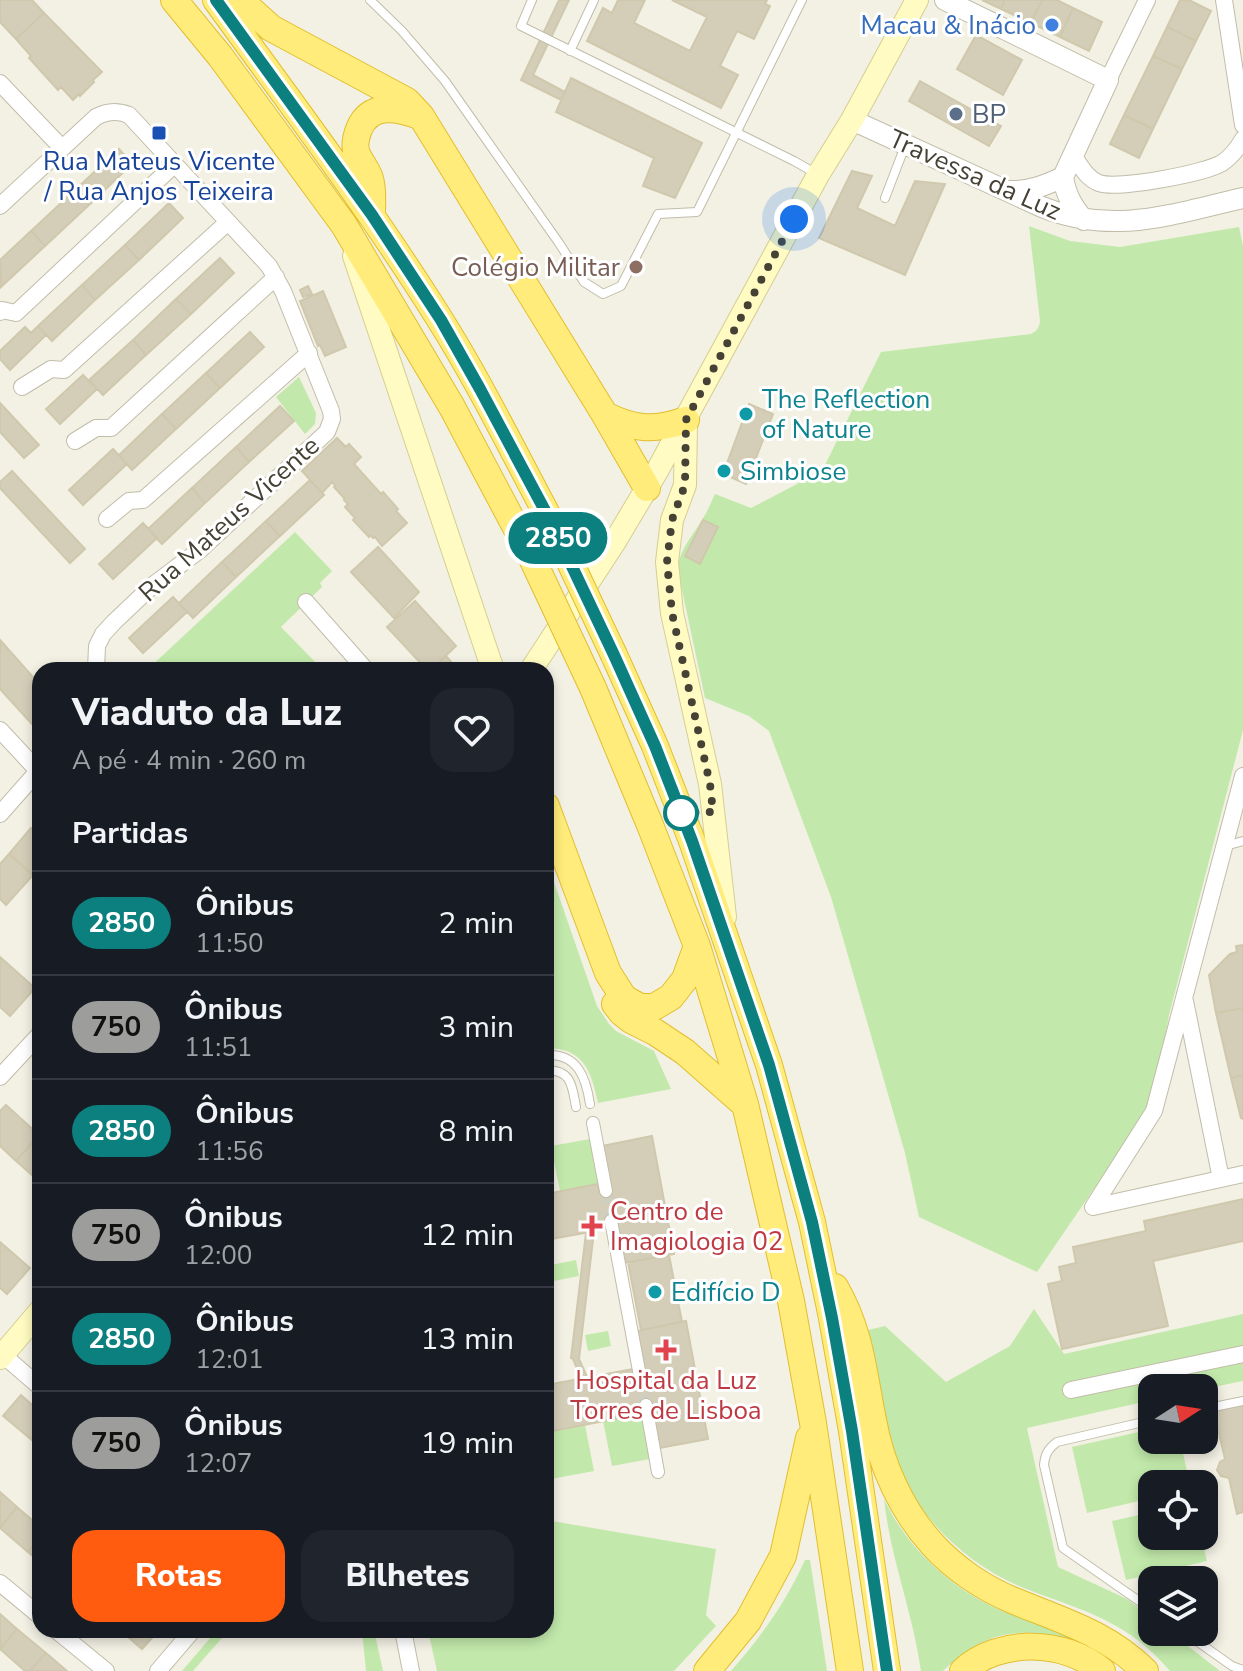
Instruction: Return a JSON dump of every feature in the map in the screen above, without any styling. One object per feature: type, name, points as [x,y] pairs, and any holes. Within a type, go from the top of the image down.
[{"type":"highway","points":[[174,0],[220,56],[344,225],[452,407],[530,554],[593,688],[650,825],[697,946],[745,1104],[791,1301],[813,1423],[850,1671]]},
{"type":"highway","points":[[216,0],[372,215],[441,320],[550,520],[655,746],[687,827],[769,1065],[812,1222],[852,1431],[887,1671]]},
{"type":"highway","points":[[240,0],[271,28],[407,101],[421,116],[647,488]]},
{"type":"highway","points":[[372,215],[371,179],[356,152],[356,136],[361,123],[371,114],[388,109],[401,109],[421,116]]},
{"type":"highway","points":[[605,415],[624,424],[645,428],[666,427],[686,420]]},
{"type":"highway","points":[[554,830],[608,973],[624,998],[640,1007],[654,1007],[671,997],[685,979],[697,946]]},
{"type":"highway","points":[[608,973],[611,995],[622,1013],[685,1052],[745,1104]]},
{"type":"highway","points":[[820,1262],[847,1308],[855,1329],[873,1423],[887,1468],[902,1503],[923,1532],[943,1554],[980,1583],[1011,1600],[1093,1633],[1114,1645],[1145,1671]]},
{"type":"highway","points":[[707,1671],[748,1621],[783,1556],[813,1423]]},
{"type":"highway","points":[[963,1671],[982,1657],[997,1651],[1024,1647],[1062,1651],[1102,1671]]},
{"type":"main road","points":[[536,662],[647,488],[917,0]]},
{"type":"main road","points":[[344,225],[490,662]]},
{"type":"main road","points":[[686,420],[685,485],[672,520],[667,562],[672,613],[710,784],[729,950]]},
{"type":"main road","points":[[1,1357],[32,1320]]},
{"type":"street","points":[[945,0],[1108,80]]},
{"type":"street","points":[[1084,220],[1072,207],[1063,177],[1147,0]]},
{"type":"street","points":[[1224,0],[1243,125]]},
{"type":"street","points":[[0,83],[62,148]]},
{"type":"street","name":"Rua Mateus Vicente","points":[[0,206],[96,117],[104,112],[129,115],[269,266],[309,353],[331,411],[332,419],[327,432],[201,549],[152,586],[114,622],[97,646],[96,662]]},
{"type":"street","name":"Travessa da Luz","points":[[852,120],[1005,190],[1063,215],[1084,220],[1126,222],[1150,219],[1243,198]]},
{"type":"street","name":"Travessa da Luz","points":[[1073,155],[1096,182],[1113,186],[1132,185],[1212,168],[1225,161],[1243,139]]},
{"type":"street","points":[[0,312],[16,313],[175,164]]},
{"type":"street","points":[[1005,190],[1042,187],[1063,177]]},
{"type":"street","points":[[1207,206],[1243,216]]},
{"type":"street","points":[[22,387],[51,369],[64,370],[228,222]]},
{"type":"street","points":[[75,441],[96,428],[111,428],[276,277]]},
{"type":"street","points":[[107,519],[129,501],[143,500],[309,353]]},
{"type":"street","points":[[306,602],[359,662]]},
{"type":"street","points":[[0,730],[32,764]]},
{"type":"street","points":[[1243,776],[1154,1111],[1093,1207],[1243,1174]]},
{"type":"street","points":[[0,814],[32,780]]},
{"type":"street","points":[[1184,996],[1221,1179]]},
{"type":"street","points":[[0,1077],[32,1043]]},
{"type":"street","points":[[593,1123],[606,1191]]},
{"type":"street","points":[[611,1221],[640,1376]]},
{"type":"street","points":[[1071,1390],[1243,1354]]},
{"type":"street","points":[[1,1357],[32,1381]]},
{"type":"street","points":[[646,1405],[658,1472]]},
{"type":"street","points":[[0,1583],[32,1609]]},
{"type":"street","points":[[66,1638],[106,1671]]},
{"type":"street","points":[[158,1671],[186,1638]]},
{"type":"street","points":[[405,1638],[411,1671]]},
{"type":"lane","points":[[370,0],[402,31],[445,81],[584,282],[603,294],[621,286],[658,214],[697,212],[802,0]]},
{"type":"lane","points":[[532,0],[521,26],[818,175]]},
{"type":"lane","points":[[570,51],[594,0]]},
{"type":"lane","points":[[885,198],[905,145]]},
{"type":"lane","points":[[1225,846],[1243,841]]},
{"type":"lane","points":[[554,1056],[571,1061],[578,1067],[588,1088],[590,1104]]},
{"type":"lane","points":[[554,1070],[566,1076],[571,1083],[576,1107]]},
{"type":"lane","points":[[1218,1406],[1243,1401]]},
{"type":"lane","points":[[1138,1423],[1057,1442],[1045,1455],[1044,1465],[1063,1548],[1138,1600]]},
{"type":"lane","points":[[1204,1646],[1243,1670]]},
{"type":"green space","points":[[1029,226],[1070,241],[1120,247],[1239,227],[1243,246],[1243,730],[1169,1015],[1161,1062],[1145,1114],[1037,1272],[919,1217],[905,1153],[831,897],[769,731],[749,716],[705,698],[678,571],[683,550],[715,494],[751,508],[822,471],[881,352],[1031,334],[1036,330],[1040,321]]},
{"type":"green space","points":[[299,377],[316,413],[315,424],[305,434],[276,397]]},
{"type":"green space","points":[[295,532],[332,571],[320,583],[322,587],[281,627],[315,662],[156,662]]},
{"type":"green space","points":[[554,882],[597,1006],[616,1031],[654,1051],[671,1089],[598,1103],[584,1064],[569,1052],[554,1049]]},
{"type":"green space","points":[[590,1139],[598,1184],[560,1191],[554,1145]]},
{"type":"green space","points":[[576,1260],[579,1276],[554,1281],[554,1264]]},
{"type":"green space","points":[[1034,1309],[1064,1354],[1243,1314],[1243,1381],[1218,1386],[1218,1374],[1138,1374],[1138,1403],[1027,1428],[1058,1567],[1127,1599],[1138,1607],[1138,1640],[1105,1620],[1004,1579],[980,1565],[938,1529],[906,1484],[894,1459],[878,1394],[868,1330],[885,1326],[946,1382],[1010,1346]]},
{"type":"green space","points":[[608,1331],[611,1346],[588,1351],[585,1335]]},
{"type":"green space","points":[[641,1414],[650,1459],[612,1466],[603,1421]]},
{"type":"green space","points":[[585,1425],[594,1471],[554,1478],[554,1430]]},
{"type":"green space","points":[[1138,1432],[1138,1454],[1183,1454],[1187,1470],[1138,1470],[1138,1501],[1087,1513],[1072,1447]]},
{"type":"green space","points":[[884,1499],[905,1534],[948,1579],[983,1602],[1063,1632],[1071,1636],[1070,1639],[1033,1633],[1002,1636],[973,1648],[943,1671],[921,1671]]},
{"type":"green space","points":[[1138,1515],[1138,1550],[1204,1550],[1207,1561],[1186,1566],[1138,1566],[1138,1577],[1126,1580],[1112,1521]]},
{"type":"green space","points":[[554,1521],[716,1549],[706,1615],[716,1626],[674,1671],[437,1671],[430,1638],[554,1638]]},
{"type":"green space","points":[[805,1560],[810,1560],[827,1671],[731,1671],[772,1618]]},
{"type":"green space","points":[[210,1638],[222,1638],[193,1671],[182,1671]]},
{"type":"green space","points":[[363,1638],[376,1638],[383,1671],[366,1671]]},
{"type":"green space","points":[[1145,1646],[1188,1646],[1220,1671],[1170,1671]]},
{"type":"building","points":[[0,0],[32,0],[44,13],[16,39],[0,22]]},
{"type":"building","points":[[559,0],[569,0],[533,75],[565,92],[561,100],[521,80]]},
{"type":"building","points":[[618,0],[645,0],[634,23],[690,51],[707,17],[672,0],[767,0],[765,4],[770,6],[754,39],[737,31],[720,66],[738,75],[721,108],[587,41],[603,8],[612,13]]},
{"type":"building","points":[[982,0],[1005,0],[1001,9]]},
{"type":"building","points":[[1005,0],[1042,0],[1031,23],[1001,9]]},
{"type":"building","points":[[1042,0],[1057,0],[1073,8],[1060,37],[1031,23]]},
{"type":"building","points":[[1180,0],[1189,0],[1211,11],[1196,41],[1167,27]]},
{"type":"building","points":[[1073,8],[1102,22],[1089,51],[1060,37]]},
{"type":"building","points":[[44,13],[102,72],[73,100],[61,87],[58,90],[16,39]]},
{"type":"building","points":[[1167,27],[1196,41],[1182,69],[1153,56]]},
{"type":"building","points":[[976,35],[1022,60],[1003,95],[957,69]]},
{"type":"building","points":[[1153,56],[1182,69],[1153,129],[1124,115]]},
{"type":"building","points":[[571,78],[702,143],[675,198],[643,186],[654,158],[556,112]]},
{"type":"building","points":[[920,81],[1001,126],[989,146],[909,101]]},
{"type":"building","points":[[1124,115],[1153,129],[1139,158],[1110,144]]},
{"type":"building","points":[[119,149],[132,164],[89,205],[75,190]]},
{"type":"building","points":[[852,171],[872,176],[857,208],[895,226],[915,181],[945,184],[905,275],[819,238]]},
{"type":"building","points":[[75,190],[89,205],[45,246],[31,231]]},
{"type":"building","points":[[169,203],[183,218],[139,260],[125,245]]},
{"type":"building","points":[[31,231],[45,246],[1,287],[0,260]]},
{"type":"building","points":[[125,245],[139,260],[95,300],[82,285]]},
{"type":"building","points":[[220,258],[234,273],[191,314],[176,299]]},
{"type":"building","points":[[82,285],[95,300],[52,341],[38,326]]},
{"type":"building","points":[[308,286],[312,294],[303,297],[300,290]]},
{"type":"building","points":[[323,291],[346,347],[325,356],[300,301]]},
{"type":"building","points":[[176,299],[191,314],[146,355],[133,340]]},
{"type":"building","points":[[38,326],[46,335],[10,370],[0,359],[0,351],[25,327],[31,333]]},
{"type":"building","points":[[250,332],[264,347],[220,388],[206,373]]},
{"type":"building","points":[[133,340],[146,355],[103,395],[89,380]]},
{"type":"building","points":[[206,373],[220,388],[176,429],[162,414]]},
{"type":"building","points":[[83,375],[97,389],[60,424],[46,409]]},
{"type":"building","points":[[0,403],[39,445],[24,458],[0,432]]},
{"type":"building","points":[[749,404],[773,414],[746,484],[723,474]]},
{"type":"building","points":[[280,406],[294,421],[249,462],[236,447]]},
{"type":"building","points":[[162,414],[176,429],[132,470],[119,455]]},
{"type":"building","points":[[337,438],[346,447],[349,444],[361,457],[354,464],[381,494],[383,492],[407,523],[382,546],[353,520],[355,518],[345,507],[348,504],[332,482],[322,493],[302,471]]},
{"type":"building","points":[[236,447],[249,462],[205,503],[192,488]]},
{"type":"building","points":[[113,449],[127,464],[83,505],[69,490]]},
{"type":"building","points":[[12,471],[85,549],[70,563],[0,488],[0,482]]},
{"type":"building","points":[[310,480],[324,495],[280,536],[266,521]]},
{"type":"building","points":[[192,488],[205,503],[162,544],[148,529]]},
{"type":"building","points":[[703,520],[718,527],[700,564],[685,556]]},
{"type":"building","points":[[266,521],[280,536],[236,577],[222,562]]},
{"type":"building","points":[[143,523],[157,538],[113,579],[99,564]]},
{"type":"building","points":[[378,547],[419,592],[394,618],[351,572]]},
{"type":"building","points":[[222,562],[236,577],[193,618],[179,603]]},
{"type":"building","points":[[173,597],[187,612],[143,653],[129,638]]},
{"type":"building","points":[[415,601],[456,646],[439,662],[420,662],[387,627]]},
{"type":"building","points":[[0,640],[32,676],[32,724],[0,689]]},
{"type":"building","points":[[31,828],[32,874],[9,854]]},
{"type":"building","points":[[9,854],[32,874],[6,905],[0,899],[0,864]]},
{"type":"building","points":[[1243,945],[1243,1008],[1216,1013],[1209,975],[1230,954],[1237,952],[1236,946]]},
{"type":"building","points":[[0,957],[32,985],[32,991],[10,1016],[0,1007]]},
{"type":"building","points":[[1243,1008],[1243,1075],[1231,1078],[1216,1013]]},
{"type":"building","points":[[1243,1075],[1243,1119],[1231,1078]]},
{"type":"building","points":[[6,1105],[32,1129],[32,1143],[16,1161],[0,1146],[0,1111]]},
{"type":"building","points":[[652,1136],[674,1254],[624,1263],[602,1146]]},
{"type":"building","points":[[32,1143],[32,1175],[16,1161]]},
{"type":"building","points":[[598,1184],[599,1192],[611,1190],[616,1220],[605,1222],[606,1229],[554,1239],[554,1192]]},
{"type":"building","points":[[1243,1199],[1243,1241],[1153,1261],[1168,1326],[1062,1349],[1048,1284],[1062,1281],[1059,1267],[1076,1263],[1073,1247],[1146,1231],[1144,1221]]},
{"type":"building","points":[[594,1231],[579,1359],[587,1377],[581,1379],[571,1358],[586,1233]]},
{"type":"building","points":[[0,1242],[30,1268],[7,1294],[0,1288]]},
{"type":"building","name":"Edifício D","points":[[669,1255],[682,1322],[641,1330],[628,1262]]},
{"type":"building","points":[[686,1321],[708,1439],[659,1448],[637,1331]]},
{"type":"building","points":[[633,1369],[645,1375],[651,1404],[640,1406],[641,1414],[554,1431],[554,1384]]},
{"type":"building","points":[[21,1395],[32,1405],[32,1440],[3,1416]]},
{"type":"building","points":[[1243,1401],[1243,1512],[1237,1514],[1229,1478],[1221,1476],[1217,1470],[1225,1459],[1218,1429],[1218,1407]]},
{"type":"building","points":[[0,1492],[17,1507],[0,1527]]},
{"type":"building","points":[[17,1507],[32,1520],[32,1547],[28,1552],[0,1528]]},
{"type":"building","points":[[0,1614],[17,1629],[0,1649]]},
{"type":"building","points":[[17,1629],[46,1653],[30,1671],[25,1671],[0,1649]]},
{"type":"building","points":[[129,1638],[152,1638],[142,1649]]},
{"type":"building","points":[[46,1653],[67,1671],[30,1671]]},
{"type":"tunnel","points":[[606,1191],[611,1221]]},
{"type":"tunnel","points":[[640,1376],[646,1405]]},
{"type":"bus line","name":"2850","points":[[216,0],[372,215],[441,320],[550,520],[655,746],[692,841],[769,1065],[812,1222],[852,1431],[887,1671]]},
{"type":"place","name":"Macau & Inácio","points":[[1052,25]]},
{"type":"place","name":"BP","points":[[956,114]]},
{"type":"place","name":"Rua Mateus Vicente / Rua Anjos Teixeira","points":[[159,133]]},
{"type":"place","name":"Colégio Militar","points":[[636,267]]},
{"type":"place","name":"The Reflection of Nature","points":[[746,414]]},
{"type":"place","name":"Simbiose","points":[[724,471]]},
{"type":"place","name":"Centro de Imagiologia 02","points":[[592,1226]]},
{"type":"place","name":"Edifício D","points":[[655,1292]]},
{"type":"place","name":"Hospital da Luz Torres de Lisboa","points":[[666,1350]]},
{"type":"route","points":[[681,813],[713,812],[710,784],[672,613],[667,562],[672,520],[685,485],[686,420],[794,219]]}]
